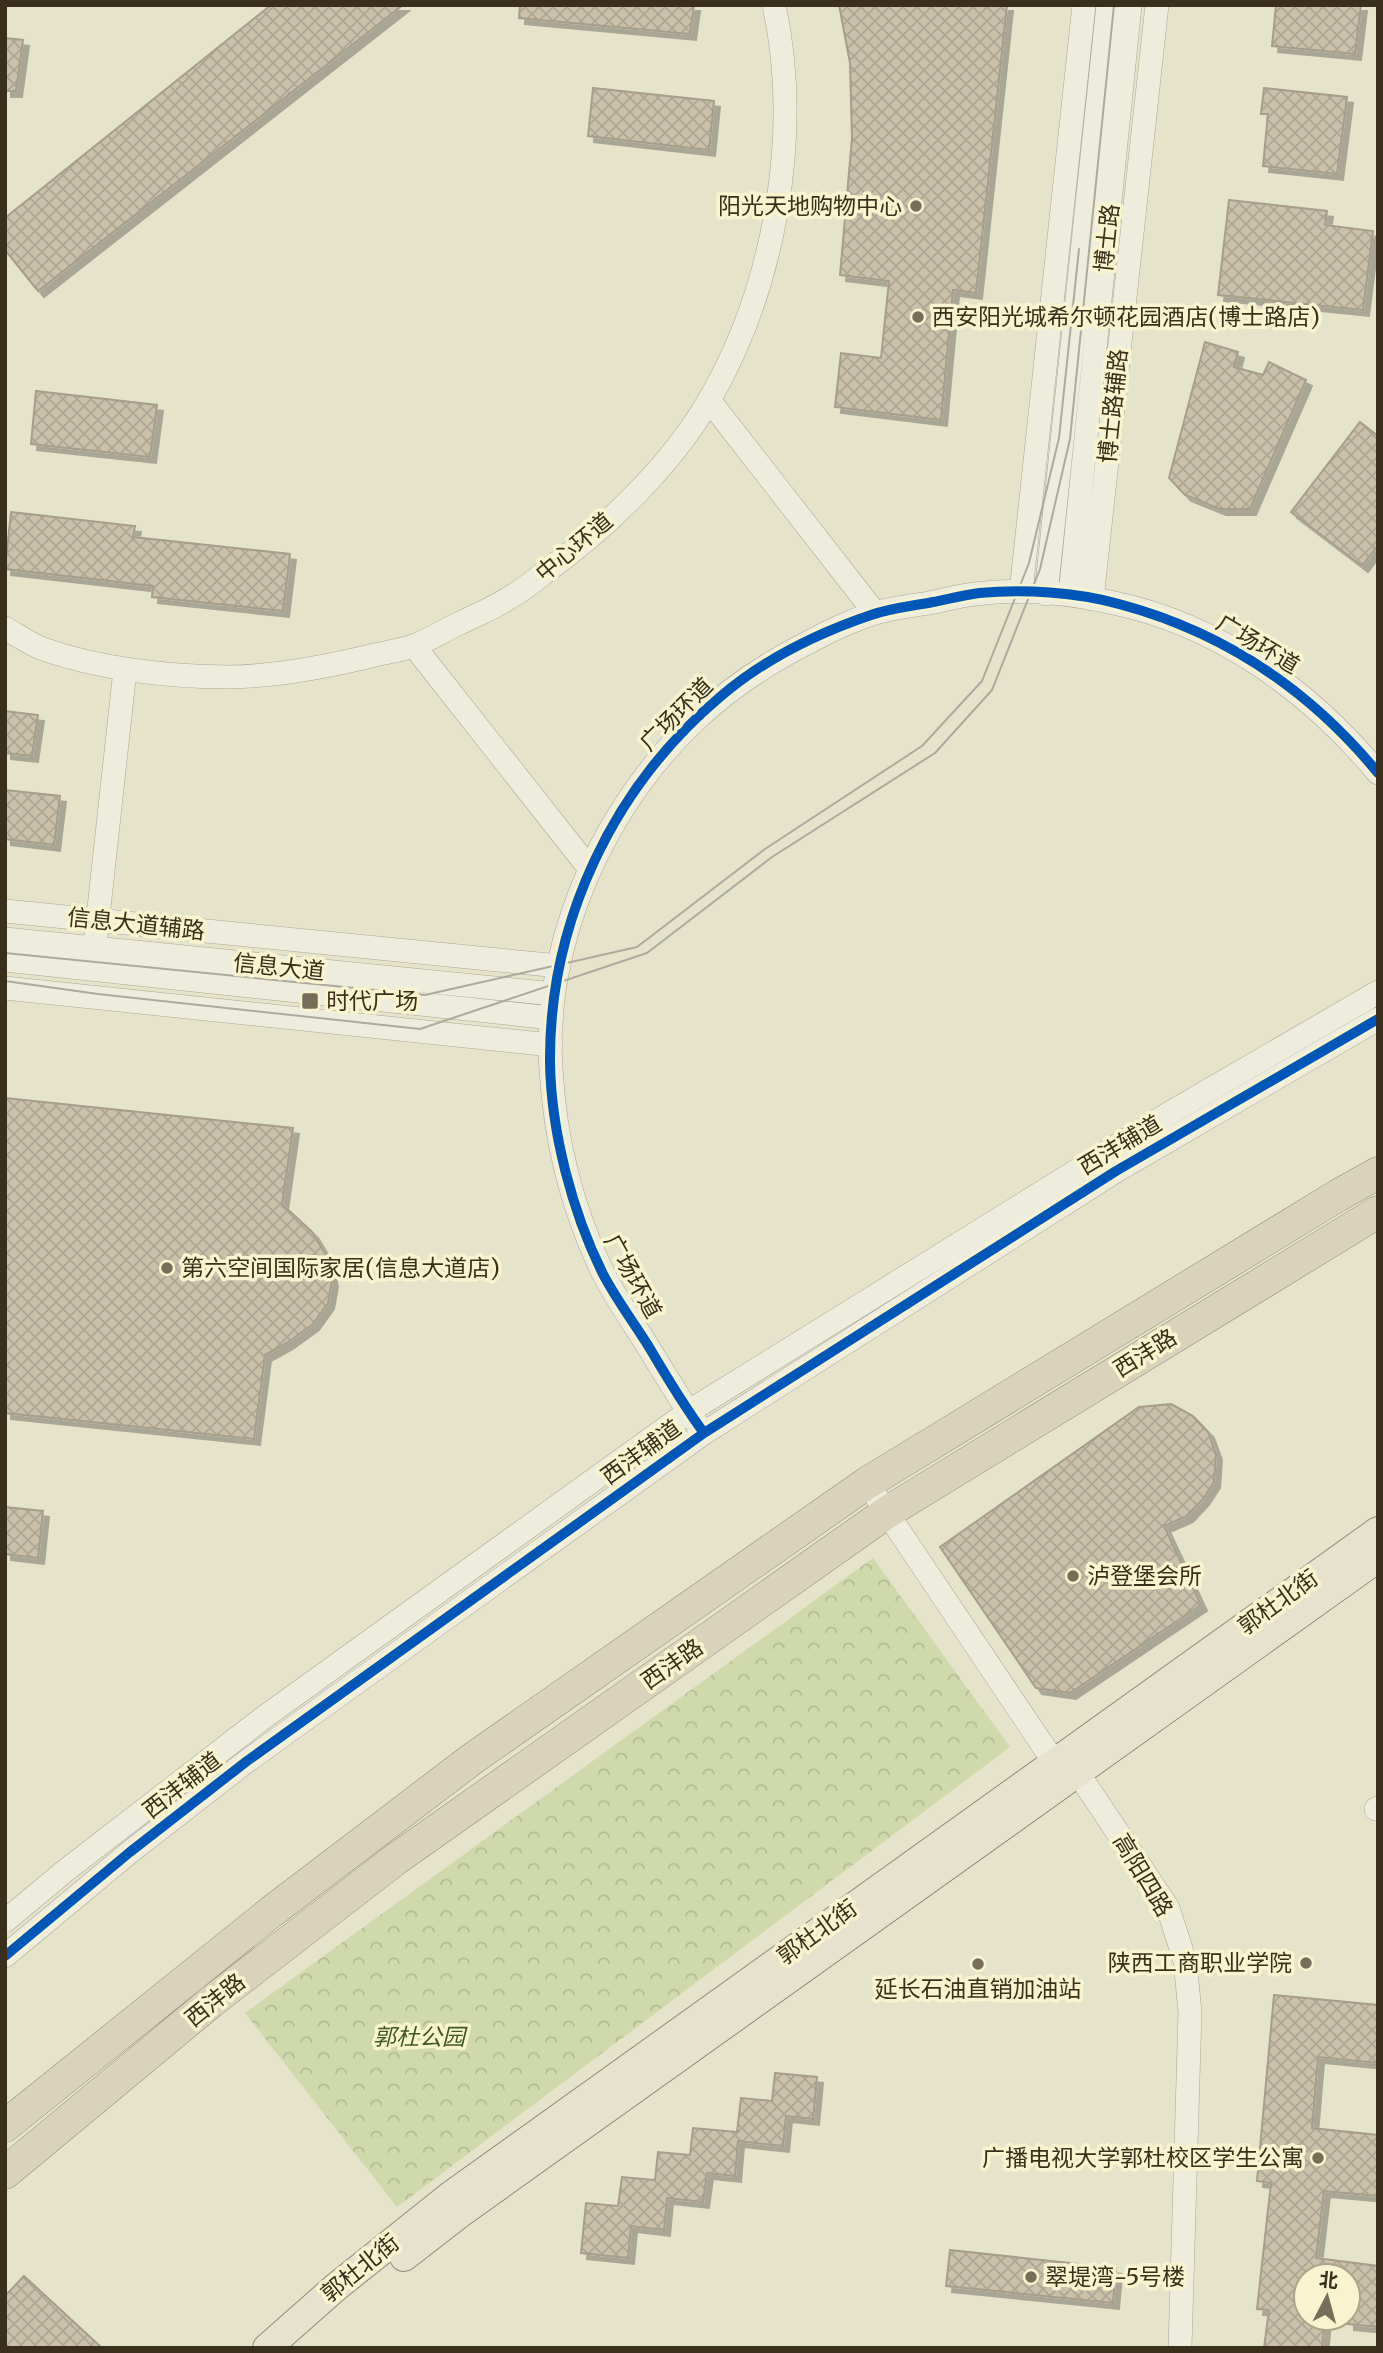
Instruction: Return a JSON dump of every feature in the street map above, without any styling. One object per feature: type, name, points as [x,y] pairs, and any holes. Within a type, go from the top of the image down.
[{"type":"highway","name":"西沣路","points":[[5,2126],[271,1912],[461,1767],[867,1483],[1336,1196],[1378,1173]]},
{"type":"highway","name":"西沣路","points":[[5,2173],[211,2003],[396,1859],[886,1513],[1378,1212]]},
{"type":"main road","name":"郭杜北街","points":[[294,2348],[372,2281],[462,2212],[1066,1768],[1378,1531]]},
{"type":"main road","name":"郭杜北街","points":[[267,2348],[336,2287],[450,2196],[1066,1768],[1378,1558]]},
{"type":"street","name":"中心环道","points":[[5,628],[41,648],[125,670],[203,677],[262,676],[325,667],[414,646],[510,598],[569,555],[624,505],[693,425],[709,400],[737,343],[758,287],[772,237],[781,173],[784,122],[782,66],[774,5]]},
{"type":"street","points":[[1021,592],[1084,5]]},
{"type":"street","name":"博士路","points":[[1046,594],[1108,5]]},
{"type":"street","name":"博士路","points":[[1081,597],[1130,5]]},
{"type":"street","name":"博士路辅路","points":[[1081,597],[1157,5]]},
{"type":"street","points":[[709,400],[875,614]]},
{"type":"street","name":"广场环道","points":[[704,1433],[688,1412],[604,1275],[586,1233],[561,1151],[550,1065],[551,1018],[559,966],[589,868],[629,796],[695,720],[722,694],[760,669],[827,632],[875,614],[978,593],[1021,592],[1116,603],[1212,638],[1287,683],[1338,728],[1378,773]]},
{"type":"street","points":[[414,646],[589,868]]},
{"type":"street","points":[[93,958],[125,670]]},
{"type":"street","name":"信息大道辅路","points":[[5,911],[559,966]]},
{"type":"street","name":"信息大道","points":[[5,939],[93,958],[551,1018]]},
{"type":"street","name":"信息大道","points":[[5,960],[93,958],[554,994]]},
{"type":"street","points":[[5,988],[551,1045]]},
{"type":"street","name":"西沣辅道","points":[[5,1921],[65,1871],[263,1718],[688,1412],[1168,1114],[1378,992]]},
{"type":"street","name":"西沣辅道","points":[[5,1956],[130,1852],[247,1761],[704,1433],[1116,1171],[1378,1019]]},
{"type":"street","name":"高阳四路","points":[[867,1483],[1066,1768],[1168,1908],[1185,1961],[1190,2012],[1180,2348]]},
{"type":"green space","name":"郭杜公园","points":[[873,1558],[1010,1747],[397,2207],[245,2013]]},
{"type":"building","points":[[271,5],[403,5],[38,291],[5,250],[5,218]]},
{"type":"building","points":[[520,5],[694,5],[690,34],[519,18]]},
{"type":"building","name":"阳光天地购物中心","points":[[839,5],[1007,5],[976,293],[953,290],[941,420],[835,407],[841,353],[881,358],[889,281],[840,275],[852,138],[850,63]]},
{"type":"building","points":[[1276,5],[1361,5],[1355,54],[1272,46]]},
{"type":"building","points":[[5,38],[23,40],[16,91],[5,91]]},
{"type":"building","points":[[593,88],[714,101],[709,150],[588,136]]},
{"type":"building","points":[[1264,88],[1347,97],[1337,174],[1263,166],[1268,114],[1261,114]]},
{"type":"building","points":[[1229,200],[1327,211],[1325,225],[1373,231],[1363,310],[1218,295]]},
{"type":"building","points":[[1205,342],[1238,352],[1234,367],[1263,375],[1269,362],[1306,380],[1250,509],[1220,509],[1185,495],[1169,478]]},
{"type":"building","points":[[36,391],[157,405],[150,457],[31,444]]},
{"type":"building","points":[[1360,422],[1378,436],[1378,545],[1362,566],[1291,512]]},
{"type":"building","points":[[11,512],[135,526],[133,537],[290,554],[283,611],[152,597],[153,586],[5,569]]},
{"type":"building","points":[[5,711],[38,715],[32,756],[5,753]]},
{"type":"building","points":[[5,790],[60,796],[54,845],[5,839]]},
{"type":"building","name":"第六空间国际家居(信息大道店)","points":[[5,1098],[293,1128],[282,1204],[312,1232],[326,1255],[332,1281],[328,1303],[313,1324],[265,1355],[254,1439],[5,1413]]},
{"type":"building","name":"泸登堡会所","points":[[1171,1404],[1193,1416],[1208,1432],[1216,1454],[1214,1482],[1203,1499],[1187,1516],[1164,1526],[1201,1605],[1070,1693],[1036,1688],[940,1547],[1139,1407]]},
{"type":"building","points":[[5,1507],[43,1511],[38,1558],[5,1554]]},
{"type":"building","name":"广播电视大学郭杜校区学生公寓","points":[[1274,1995],[1378,2005],[1378,2063],[1318,2057],[1312,2128],[1378,2135],[1378,2196],[1324,2191],[1316,2258],[1347,2262],[1292,2262],[1292,2332],[1324,2332],[1322,2348],[1264,2348],[1269,2310],[1257,2309],[1271,2183],[1257,2181]]},
{"type":"building","points":[[775,2073],[817,2077],[813,2119],[786,2116],[783,2146],[738,2141],[735,2176],[707,2173],[703,2202],[667,2198],[664,2230],[631,2226],[628,2258],[581,2253],[586,2203],[618,2206],[622,2177],[655,2180],[658,2152],[690,2155],[693,2128],[737,2132],[741,2098],[772,2101]]},
{"type":"building","name":"翠堤湾-5号楼","points":[[950,2250],[1116,2268],[1113,2303],[946,2286]]},
{"type":"building","name":"广播电视大学郭杜校区学生公寓","points":[[1362,2264],[1378,2266],[1378,2327],[1362,2325]]},
{"type":"building","points":[[24,2276],[102,2348],[5,2348],[5,2296]]},
{"type":"tram line","points":[[5,981],[98,994],[420,1029],[647,953],[772,857],[935,753],[992,690],[1040,569],[1070,439],[1114,5]]},
{"type":"tram line","points":[[5,953],[425,995],[637,947],[765,849],[922,746],[982,681],[1029,563],[1059,438],[1079,249]]},
{"type":"cycle path","points":[[704,1433],[614,1293],[592,1250],[565,1171],[554,1116],[550,1062],[553,1010],[561,959],[575,909],[594,861],[619,815],[648,772],[682,733],[720,697],[754,671],[811,639],[851,622],[886,611],[973,594],[1014,591],[1050,593],[1119,604],[1194,630],[1229,648],[1293,690],[1323,715],[1378,773]]},
{"type":"cycle path","points":[[5,1956],[130,1852],[247,1761],[704,1433],[1116,1171],[1378,1019]]},
{"type":"place","name":"阳光天地购物中心","points":[[916,206]]},
{"type":"place","name":"西安阳光城希尔顿花园酒店(博士路店)","points":[[918,317]]},
{"type":"place","name":"时代广场","points":[[310,1001]]},
{"type":"place","name":"第六空间国际家居(信息大道店)","points":[[167,1268]]},
{"type":"place","name":"泸登堡会所","points":[[1073,1576]]},
{"type":"place","name":"陕西工商职业学院","points":[[1306,1963]]},
{"type":"place","name":"延长石油直销加油站","points":[[978,1964]]},
{"type":"place","name":"广播电视大学郭杜校区学生公寓","points":[[1318,2158]]},
{"type":"place","name":"翠堤湾-5号楼","points":[[1031,2277]]}]
